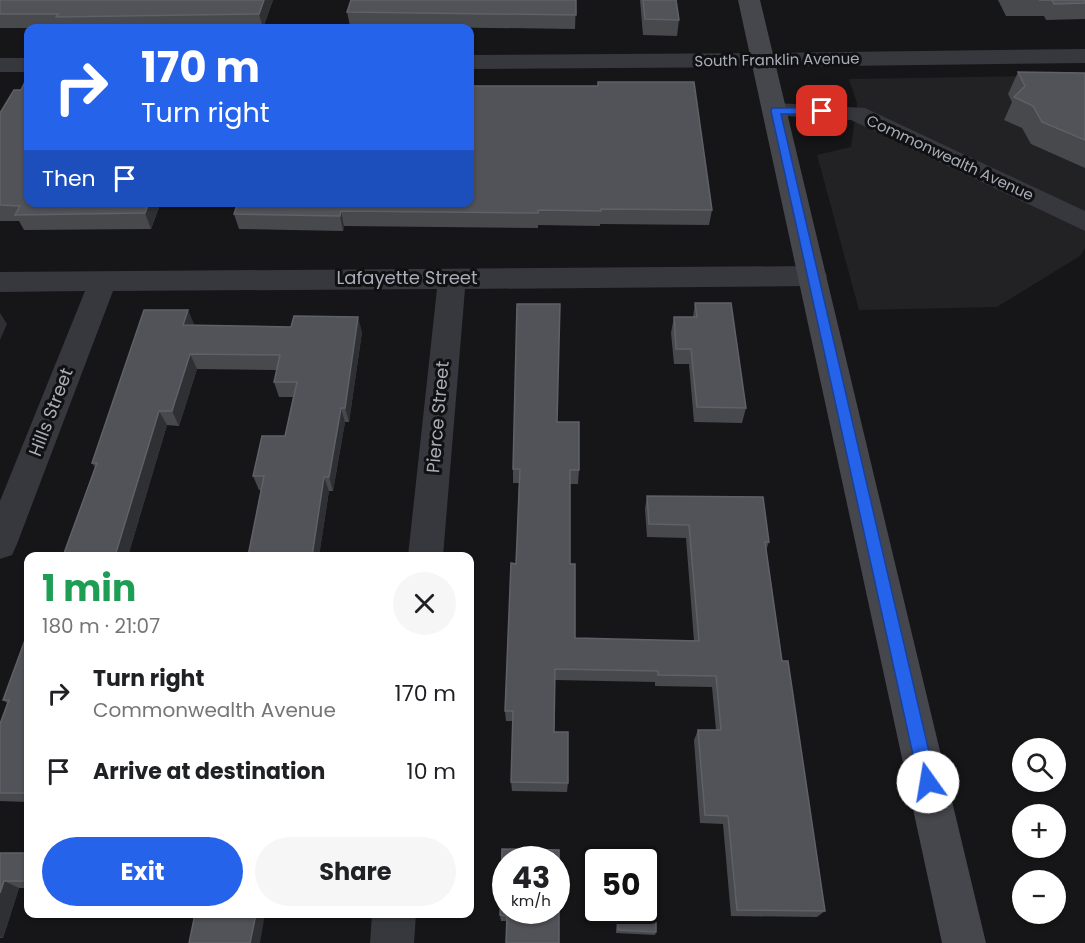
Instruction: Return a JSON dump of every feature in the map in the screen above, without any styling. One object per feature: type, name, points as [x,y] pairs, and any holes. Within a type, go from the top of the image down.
[{"type":"main road","points":[[749,0],[964,943]]},
{"type":"street","name":"South Franklin Avenue","points":[[474,62],[1085,56]]},
{"type":"street","points":[[0,65],[24,65]]},
{"type":"street","name":"Commonwealth Avenue","points":[[776,111],[856,113],[1085,222]]},
{"type":"street","name":"Lafayette Street","points":[[0,282],[813,276]]},
{"type":"street","name":"Pierce Street","points":[[426,552],[452,278]]},
{"type":"street","name":"Hills Street","points":[[0,544],[103,281]]},
{"type":"street","points":[[392,943],[394,918]]},
{"type":"shaded area","points":[[1085,75],[1085,248],[1080,256],[997,307],[859,310],[817,155],[851,147],[857,103],[849,79]]},
{"type":"building","points":[[0,0],[264,0],[259,14],[56,17],[58,14],[0,14]]},
{"type":"building","points":[[351,0],[576,0],[576,15],[347,12]]},
{"type":"building","points":[[643,0],[676,0],[679,20],[645,19]]},
{"type":"building","points":[[1052,0],[1085,0],[1085,3],[1054,4]]},
{"type":"building","points":[[1018,72],[1085,73],[1085,140],[1042,122],[1033,106],[1014,97],[1025,86]]},
{"type":"building","points":[[598,82],[694,82],[712,210],[538,210],[538,213],[341,211],[340,216],[234,214],[236,207],[474,207],[474,86],[598,86]]},
{"type":"building","points":[[24,84],[24,207],[147,207],[145,213],[15,215],[20,206],[0,205],[0,113],[14,90],[21,90]]},
{"type":"building","points":[[695,303],[731,303],[746,408],[697,407],[691,349],[676,349],[674,317],[697,317]]},
{"type":"building","points":[[517,304],[560,304],[557,422],[579,422],[579,470],[570,470],[570,564],[575,564],[575,638],[699,641],[689,525],[649,524],[647,496],[763,497],[769,542],[765,542],[782,661],[788,661],[825,911],[737,910],[728,816],[705,815],[698,730],[721,730],[716,676],[658,675],[658,671],[555,669],[554,732],[568,732],[568,783],[511,782],[513,711],[505,711],[511,563],[516,564],[520,469],[513,469]]},
{"type":"building","points":[[144,310],[188,310],[183,325],[291,327],[294,316],[358,317],[345,408],[341,408],[329,477],[324,477],[313,552],[249,552],[264,476],[253,476],[262,436],[285,436],[297,382],[274,382],[280,355],[190,354],[172,411],[159,411],[116,552],[64,552],[97,463],[92,463]]},
{"type":"building","points":[[24,643],[24,793],[0,793],[0,724],[9,700],[3,700]]},
{"type":"building","points":[[0,853],[24,853],[24,881],[4,881],[0,893]]},
{"type":"building","points":[[194,918],[255,918],[250,943],[189,943]]},
{"type":"building","points":[[507,924],[559,924],[559,943],[506,943]]},
{"type":"building","points":[[618,924],[656,924],[656,932],[618,930]]},
{"type":"route","points":[[822,111],[776,111],[928,782]]}]
